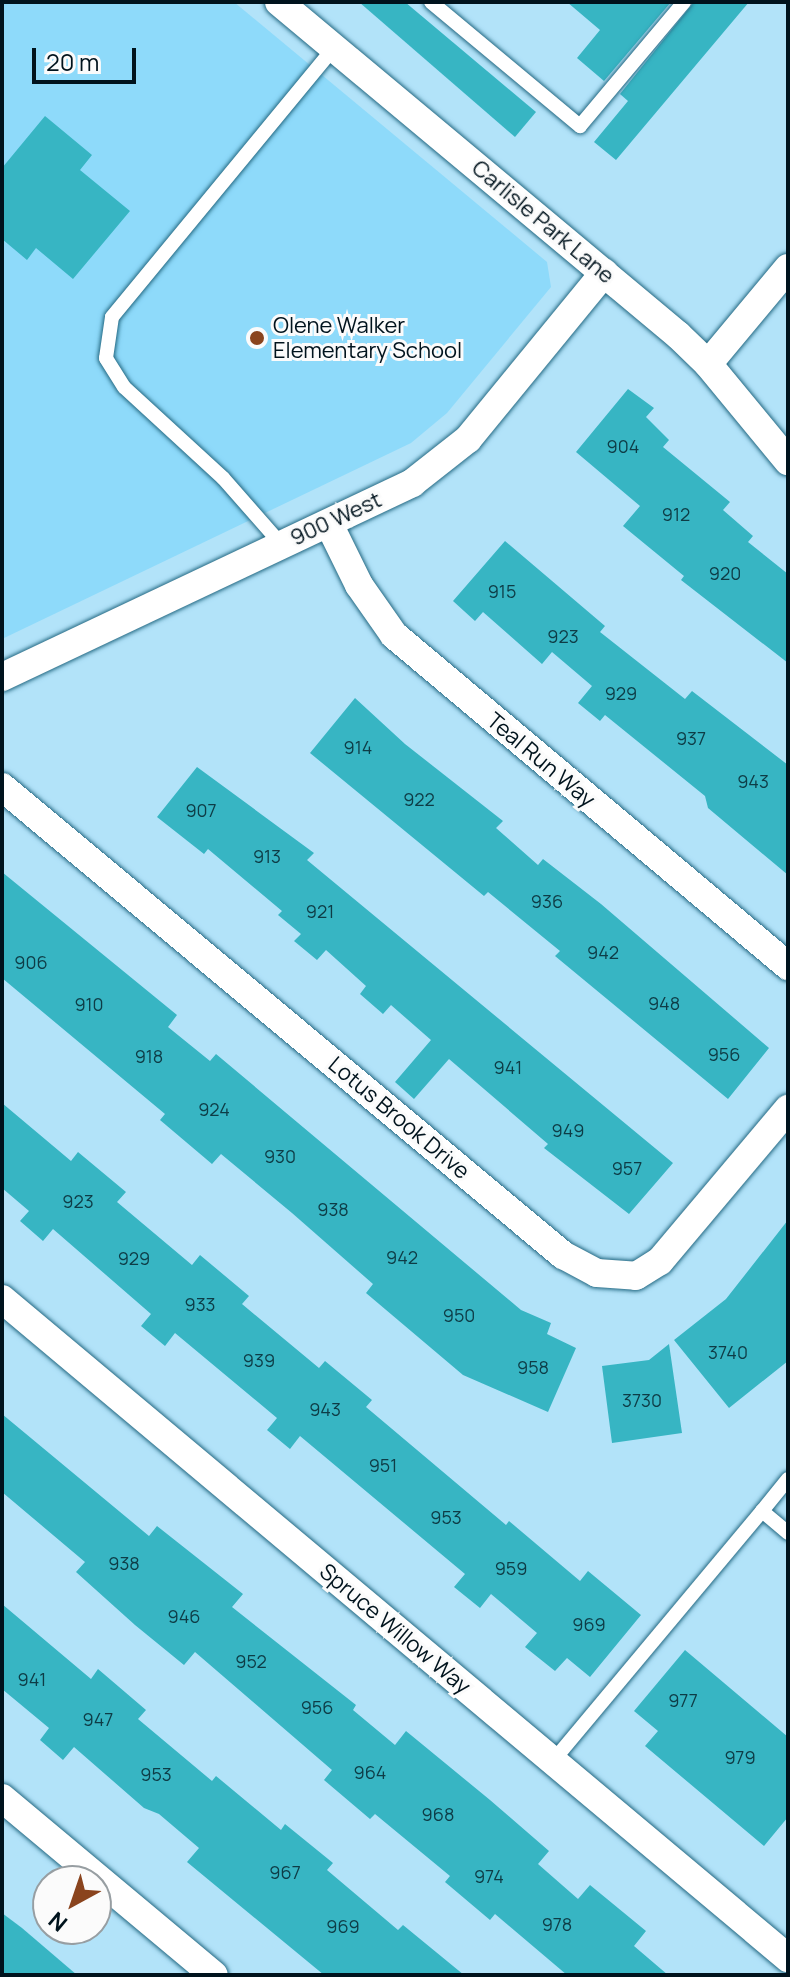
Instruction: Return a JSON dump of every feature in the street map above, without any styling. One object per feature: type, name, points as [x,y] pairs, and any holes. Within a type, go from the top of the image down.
[{"type":"street","name":"Carlisle Park Lane","points":[[279,2],[604,273],[708,364],[788,461]]},
{"type":"street","points":[[708,364],[788,268]]},
{"type":"street","name":"900 West","points":[[2,677],[412,483],[468,439],[604,273]]},
{"type":"street","name":"Teal Run Way","points":[[329,524],[359,585],[394,635],[788,966]]},
{"type":"street","name":"Lotus Brook Drive","points":[[2,787],[563,1255],[597,1273],[636,1276],[660,1261],[788,1109]]},
{"type":"street","name":"Spruce Willow Way","points":[[2,1299],[788,1958]]},
{"type":"street","points":[[2,1798],[214,1975]]},
{"type":"lane","points":[[431,2],[580,126],[684,2]]},
{"type":"lane","points":[[281,544],[223,478],[124,387],[106,358],[112,317],[334,48]]},
{"type":"lane","points":[[553,1761],[788,1479]]},
{"type":"lane","points":[[762,1511],[788,1533]]},
{"type":"shaded area","name":"Olene Walker Elementary School","points":[[2,2],[234,2],[547,262],[551,287],[447,413],[411,443],[2,639]]},
{"type":"building","points":[[359,2],[405,2],[536,112],[515,137]]},
{"type":"building","points":[[567,2],[671,2],[604,81],[577,58],[600,30]]},
{"type":"building","points":[[694,2],[749,2],[616,160],[594,142],[628,101],[620,94]]},
{"type":"building","points":[[45,116],[92,155],[80,170],[130,211],[73,279],[36,248],[27,260],[2,239],[2,168]]},
{"type":"building","points":[[628,389],[654,408],[646,417],[669,440],[663,447],[730,502],[723,510],[753,536],[748,542],[788,574],[788,663],[681,580],[684,576],[623,526],[640,506],[576,452]]},
{"type":"building","points":[[505,541],[605,626],[600,632],[685,699],[692,691],[788,765],[788,875],[708,808],[705,796],[605,715],[600,721],[578,703],[592,686],[552,652],[542,664],[483,612],[475,621],[453,601]]},
{"type":"building","points":[[355,698],[405,744],[503,821],[496,828],[538,865],[543,859],[601,904],[769,1048],[728,1099],[555,956],[560,951],[488,892],[484,896],[310,753]]},
{"type":"building","points":[[197,767],[314,853],[307,860],[673,1163],[629,1214],[544,1148],[548,1144],[449,1059],[414,1099],[395,1082],[431,1040],[391,1005],[383,1014],[360,994],[366,986],[326,950],[317,960],[294,941],[301,934],[278,915],[282,911],[208,849],[204,854],[157,817]]},
{"type":"building","points":[[2,872],[177,1015],[168,1027],[210,1061],[216,1054],[521,1310],[551,1323],[547,1334],[576,1348],[548,1412],[463,1375],[366,1293],[373,1284],[292,1213],[221,1154],[212,1164],[160,1120],[165,1114],[2,978]]},
{"type":"building","points":[[2,1103],[71,1161],[78,1152],[126,1192],[117,1202],[192,1265],[200,1255],[249,1296],[242,1304],[319,1368],[325,1361],[372,1400],[366,1407],[506,1525],[509,1521],[580,1581],[588,1571],[641,1615],[590,1677],[567,1658],[555,1671],[525,1647],[537,1633],[491,1594],[480,1608],[454,1587],[465,1574],[300,1436],[290,1449],[267,1430],[277,1418],[175,1333],[165,1346],[141,1326],[151,1314],[53,1229],[43,1241],[20,1221],[29,1211],[2,1188]]},
{"type":"building","points":[[788,1220],[788,1361],[729,1408],[674,1340],[726,1299]]},
{"type":"building","points":[[669,1344],[682,1433],[612,1443],[602,1366],[649,1360]]},
{"type":"building","points":[[2,1414],[149,1536],[157,1526],[243,1594],[232,1607],[356,1705],[353,1710],[395,1745],[406,1731],[490,1800],[549,1851],[538,1864],[578,1899],[590,1885],[646,1931],[634,1946],[668,1975],[567,1975],[495,1914],[490,1920],[445,1882],[450,1876],[375,1814],[370,1819],[324,1780],[332,1770],[195,1652],[184,1665],[135,1625],[76,1572],[85,1562],[2,1492]]},
{"type":"building","points":[[2,1604],[91,1679],[98,1669],[146,1710],[138,1719],[212,1781],[216,1776],[281,1830],[285,1824],[333,1863],[327,1870],[398,1930],[403,1925],[464,1975],[324,1975],[187,1862],[199,1848],[159,1814],[144,1808],[74,1747],[63,1760],[40,1740],[49,1728],[2,1689]]},
{"type":"building","points":[[685,1650],[788,1737],[788,1817],[764,1846],[645,1746],[658,1731],[634,1711]]},
{"type":"building","points":[[2,1913],[32,1937],[32,1945],[42,1945],[77,1975],[2,1975]]},
{"type":"place","name":"Olene Walker Elementary School","points":[[257,338]]}]
